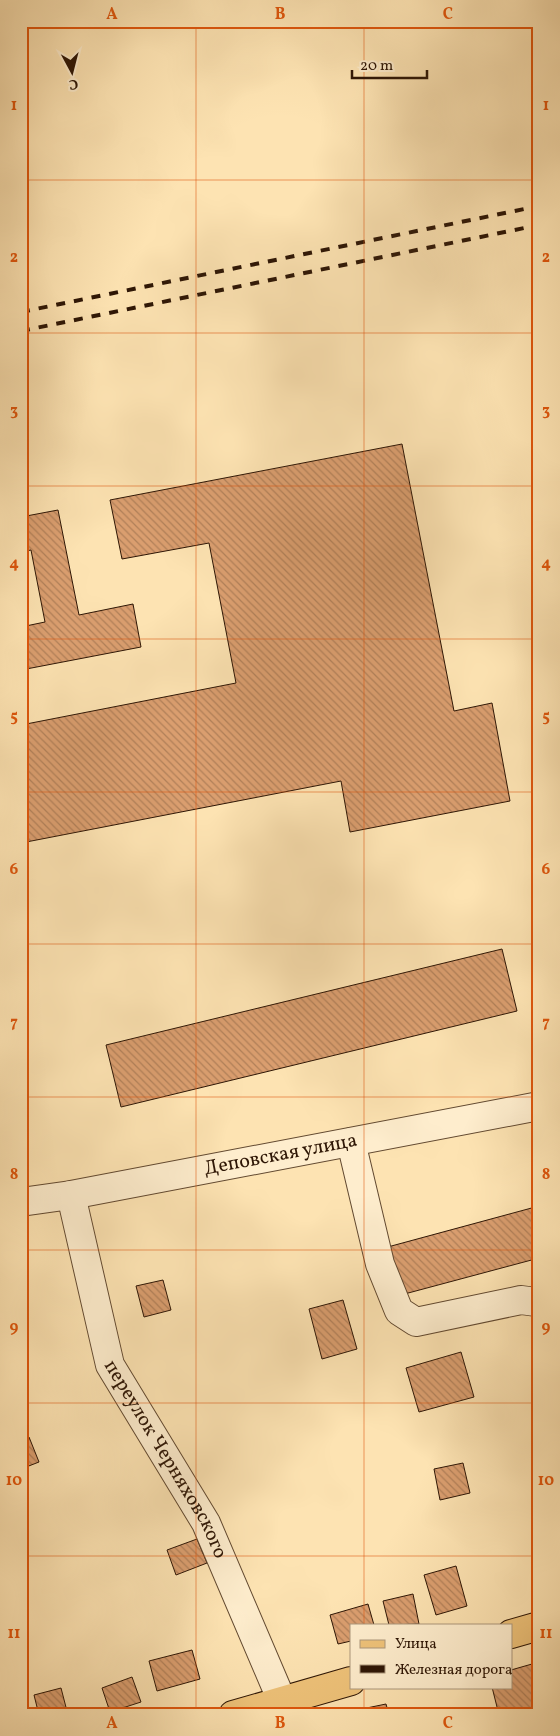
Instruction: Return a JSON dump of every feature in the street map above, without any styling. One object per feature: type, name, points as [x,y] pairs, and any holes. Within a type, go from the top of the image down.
[{"type":"main road","points":[[512,1634],[539,1626]]},
{"type":"main road","points":[[233,1715],[284,1708],[350,1681]]},
{"type":"street","name":"Деповская улица","points":[[21,1202],[71,1195],[539,1106]]},
{"type":"street","points":[[351,1142],[380,1264],[399,1311],[416,1322],[521,1300],[539,1304]]},
{"type":"street","name":"переулок Черняховского","points":[[71,1195],[110,1365],[206,1523],[284,1708]]},
{"type":"building","points":[[402,444],[454,711],[492,703],[510,801],[350,832],[341,781],[21,843],[21,725],[236,683],[209,543],[122,559],[110,500]]},
{"type":"building","points":[[58,510],[79,615],[133,604],[141,647],[21,670],[21,627],[45,622],[31,550],[21,552],[21,517]]},
{"type":"building","points":[[502,949],[517,1011],[121,1107],[106,1045]]},
{"type":"building","points":[[539,1206],[539,1258],[397,1296],[384,1248]]},
{"type":"building","points":[[163,1280],[171,1310],[144,1317],[136,1286]]},
{"type":"building","points":[[343,1300],[357,1349],[322,1359],[309,1309]]},
{"type":"building","points":[[461,1352],[474,1397],[419,1412],[406,1368]]},
{"type":"building","points":[[29,1437],[39,1462],[21,1469],[21,1440]]},
{"type":"building","points":[[463,1463],[470,1493],[440,1500],[434,1469]]},
{"type":"building","points":[[197,1539],[207,1563],[176,1575],[167,1550]]},
{"type":"building","points":[[456,1566],[467,1606],[436,1615],[424,1575]]},
{"type":"building","points":[[413,1594],[419,1624],[389,1624],[383,1601]]},
{"type":"building","points":[[368,1604],[374,1624],[350,1624],[350,1641],[338,1644],[330,1615]]},
{"type":"building","points":[[192,1650],[200,1679],[157,1691],[149,1661]]},
{"type":"building","points":[[539,1662],[539,1714],[499,1715],[492,1688],[512,1688],[512,1670]]},
{"type":"building","points":[[132,1677],[141,1702],[110,1712],[102,1688]]},
{"type":"building","points":[[61,1688],[68,1715],[39,1715],[34,1695]]},
{"type":"building","points":[[386,1704],[389,1715],[358,1715],[357,1710]]},
{"type":"railway","points":[[21,312],[539,206]]},
{"type":"railway","points":[[21,331],[539,225]]}]
